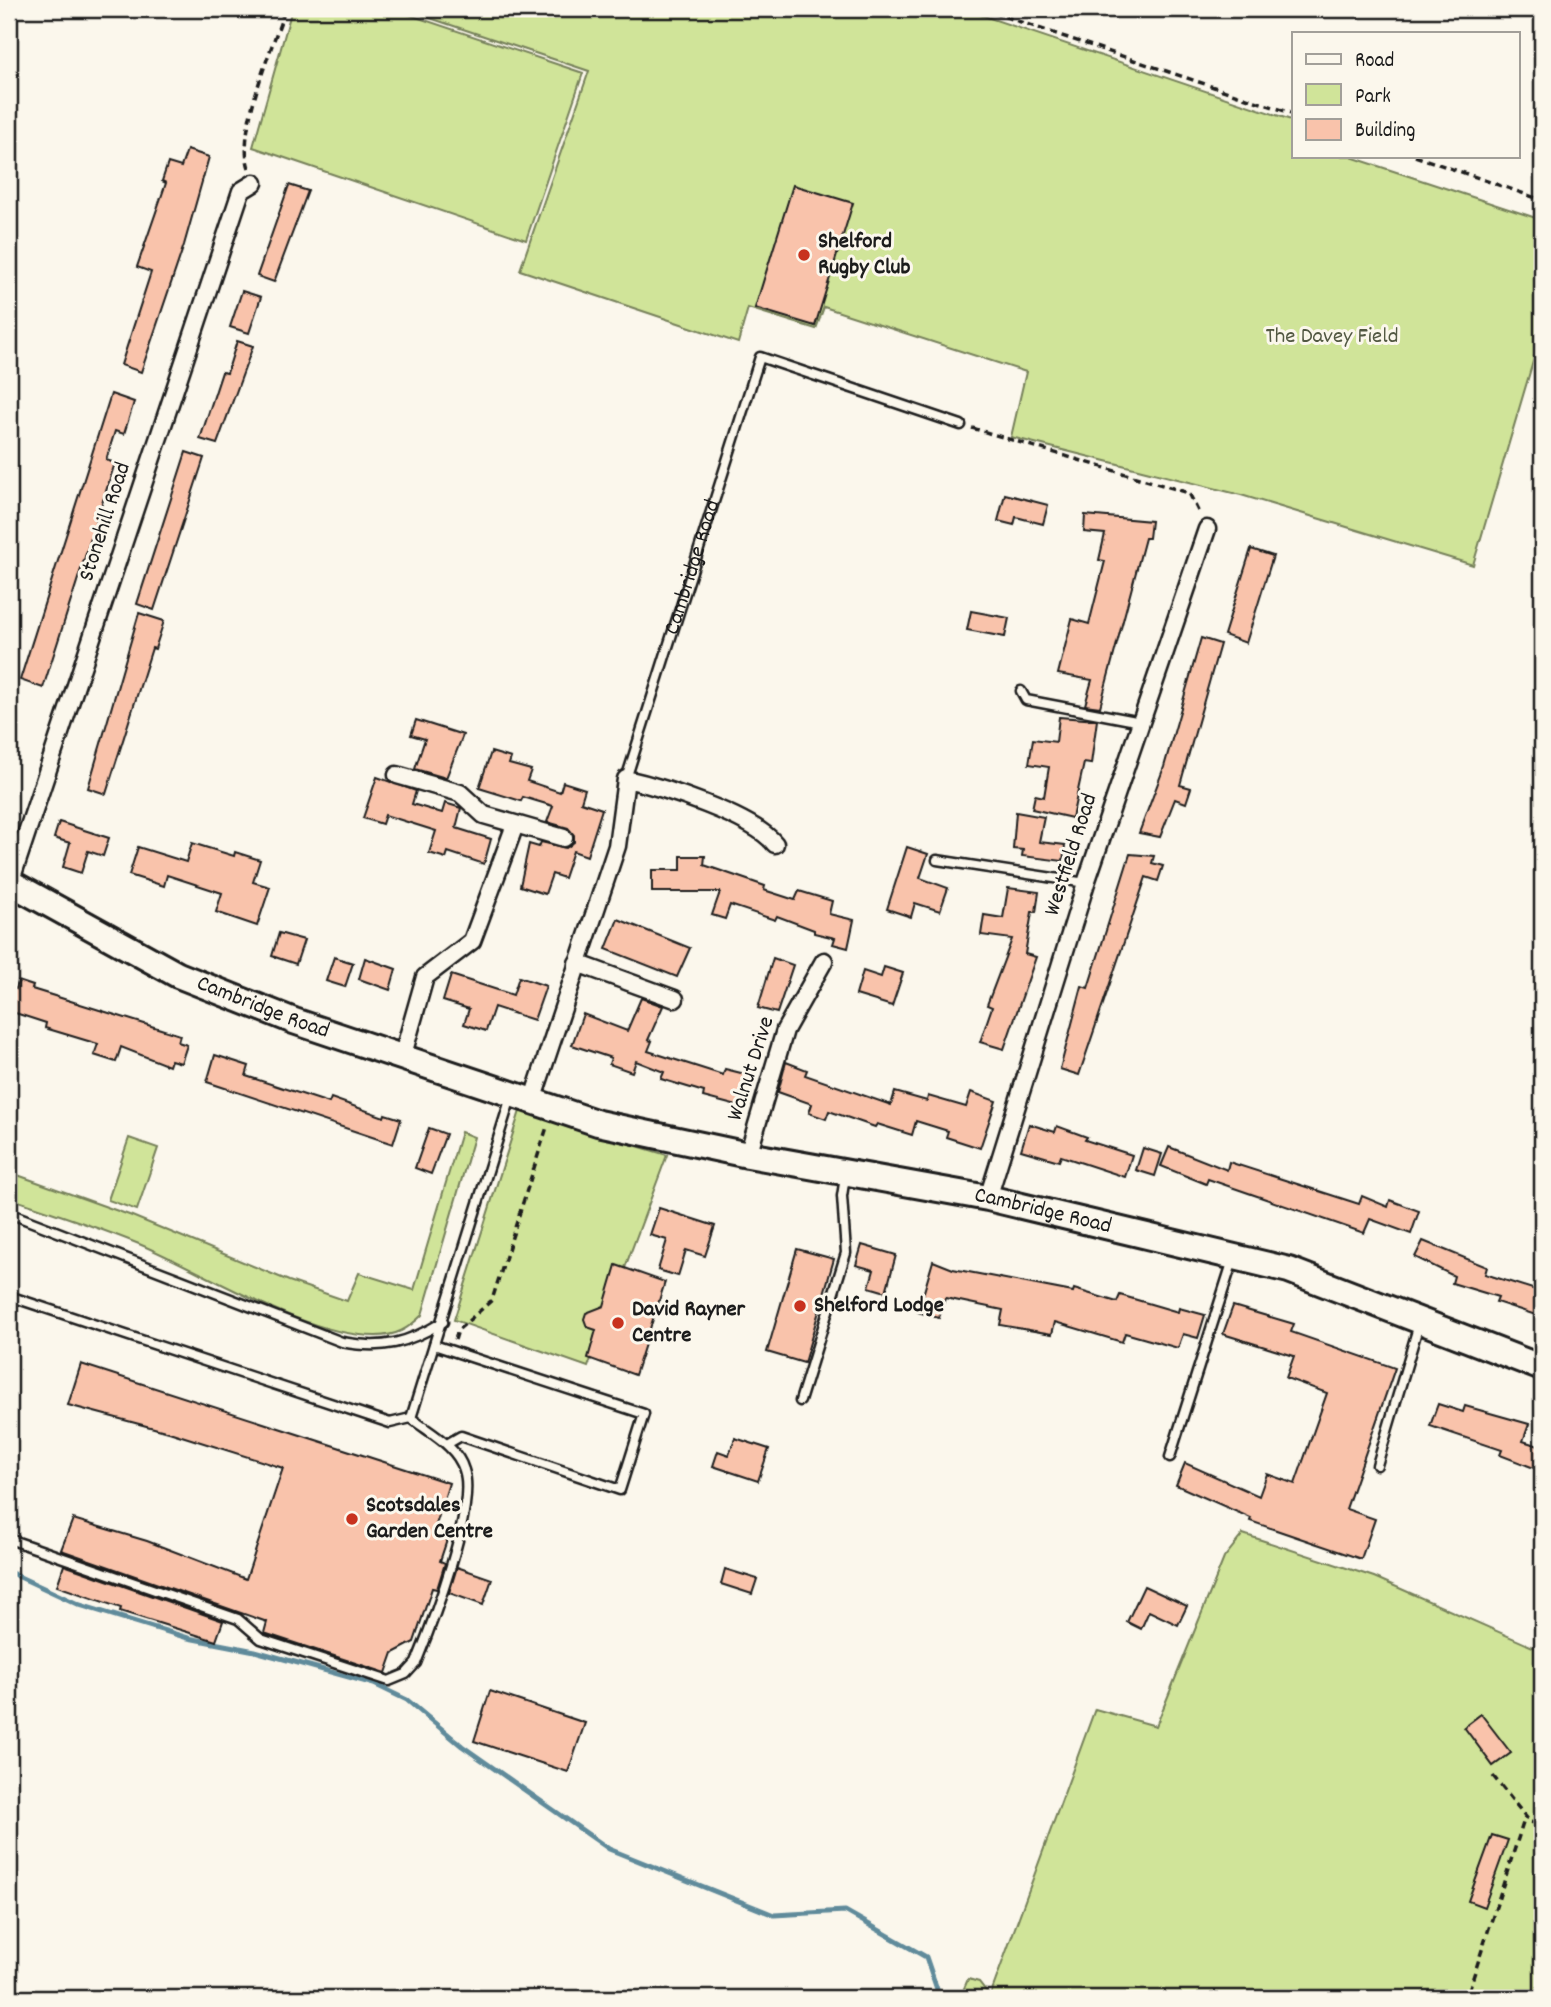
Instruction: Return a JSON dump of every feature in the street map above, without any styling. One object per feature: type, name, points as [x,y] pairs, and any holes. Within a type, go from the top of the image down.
[{"type":"main road","name":"Cambridge Road","points":[[9,882],[178,975],[294,1021],[598,1123],[748,1156],[988,1198],[1289,1270],[1542,1368]]},
{"type":"street","name":"Stonehill Road","points":[[9,882],[241,191],[254,183]]},
{"type":"street","name":"Westfield Road","points":[[988,1198],[1086,883],[1207,529]]},
{"type":"street","points":[[397,775],[460,793],[484,816],[564,838]]},
{"type":"street","points":[[626,779],[682,795],[751,826],[775,844]]},
{"type":"street","name":"Cambridge Road","points":[[532,1101],[617,846],[626,779]]},
{"type":"street","points":[[402,1058],[425,977],[472,941],[515,825]]},
{"type":"street","name":"Walnut Drive","points":[[748,1156],[785,1030],[824,961]]},
{"type":"street","points":[[577,963],[675,999]]},
{"type":"lane","name":"Cambridge Road","points":[[626,779],[760,357],[961,425]]},
{"type":"lane","points":[[1021,691],[1026,700],[1141,722]]},
{"type":"lane","points":[[937,860],[1086,883]]},
{"type":"lane","points":[[411,1418],[434,1345],[532,1101]]},
{"type":"lane","points":[[800,1401],[846,1253],[842,1196],[846,1173]]},
{"type":"lane","points":[[9,1213],[342,1342],[366,1347],[401,1342],[414,1339],[443,1322]]},
{"type":"lane","points":[[1170,1457],[1234,1256]]},
{"type":"lane","points":[[9,1296],[390,1423],[411,1418],[447,1444],[464,1468],[469,1492],[463,1523],[416,1663],[406,1674],[389,1681],[261,1639],[238,1619],[9,1539]]},
{"type":"lane","points":[[1377,1465],[1420,1321]]},
{"type":"lane","points":[[434,1345],[644,1414],[620,1490],[461,1436],[447,1444]]},
{"type":"path","points":[[254,183],[244,155],[246,129],[285,9]]},
{"type":"path","points":[[982,9],[1292,113]]},
{"type":"path","points":[[1421,158],[1542,200]]},
{"type":"path","points":[[961,425],[1189,493],[1207,529]]},
{"type":"path","points":[[452,1350],[458,1330],[492,1300],[532,1101]]},
{"type":"path","points":[[1493,1776],[1530,1822],[1542,1824]]},
{"type":"path","points":[[1469,1990],[1525,1816]]},
{"type":"green space","points":[[292,9],[392,9],[583,73],[526,240],[253,147]]},
{"type":"green space","name":"The Davey Field","points":[[403,9],[963,9],[1292,120],[1292,158],[1354,158],[1542,220],[1542,331],[1473,565],[1241,495],[1011,437],[1026,372],[824,307],[816,329],[748,308],[738,343],[520,270],[589,71]]},
{"type":"green space","points":[[520,1111],[667,1155],[588,1367],[454,1320]]},
{"type":"green space","points":[[461,1132],[474,1137],[422,1315],[401,1331],[390,1335],[348,1333],[318,1326],[256,1300],[139,1244],[9,1198],[9,1172],[132,1216],[289,1281],[347,1301],[359,1273],[414,1290]]},
{"type":"green space","points":[[129,1138],[158,1148],[137,1210],[108,1200]]},
{"type":"green space","points":[[1243,1534],[1374,1577],[1542,1651],[1542,1821],[1536,1835],[1542,1838],[1542,1998],[960,1998],[968,1979],[979,1982],[990,1996],[1095,1709],[1156,1726],[1224,1558]]},
{"type":"building","points":[[187,150],[209,157],[184,245],[141,372],[121,365],[151,272],[137,267],[166,183],[162,181],[168,163],[181,167]]},
{"type":"building","points":[[289,185],[308,191],[274,282],[257,276]]},
{"type":"building","name":"Shelford Rugby Club","points":[[793,185],[853,203],[815,326],[755,308]]},
{"type":"building","points":[[242,291],[261,297],[249,333],[230,327]]},
{"type":"building","points":[[237,341],[253,346],[217,444],[200,439],[222,372],[227,373]]},
{"type":"building","points":[[111,394],[134,402],[124,434],[115,431],[106,460],[115,463],[43,688],[20,680]]},
{"type":"building","points":[[186,452],[204,458],[154,610],[137,604]]},
{"type":"building","points":[[1005,494],[1048,505],[1043,524],[1016,517],[1014,525],[998,521]]},
{"type":"building","points":[[1085,515],[1151,521],[1149,538],[1145,538],[1100,707],[1085,705],[1092,680],[1058,674],[1072,619],[1089,624],[1105,561],[1099,560],[1105,534],[1084,532]]},
{"type":"building","points":[[1251,549],[1273,556],[1246,643],[1224,635]]},
{"type":"building","points":[[971,611],[1009,618],[1005,637],[967,630]]},
{"type":"building","points":[[139,613],[164,621],[155,649],[152,648],[106,794],[88,788]]},
{"type":"building","points":[[1201,638],[1220,644],[1180,785],[1191,788],[1186,803],[1175,799],[1160,837],[1139,833],[1164,767]]},
{"type":"building","points":[[1059,717],[1097,720],[1091,764],[1084,763],[1072,818],[1032,809],[1035,795],[1044,797],[1049,767],[1029,764],[1033,739],[1056,742]]},
{"type":"building","points":[[416,720],[463,735],[446,778],[415,769],[425,739],[411,735]]},
{"type":"building","points":[[491,752],[511,758],[509,764],[531,770],[527,781],[560,792],[563,782],[585,789],[581,802],[602,809],[587,856],[573,851],[564,878],[552,874],[545,894],[520,886],[529,844],[539,847],[541,842],[566,848],[574,842],[574,835],[568,828],[547,822],[553,806],[523,797],[521,801],[479,788]]},
{"type":"building","points":[[377,777],[416,791],[412,804],[442,813],[445,803],[461,808],[456,828],[491,839],[484,864],[448,852],[446,858],[429,853],[436,831],[385,815],[382,824],[363,818]]},
{"type":"building","points":[[1016,812],[1044,817],[1039,842],[1065,845],[1063,861],[1022,856],[1023,850],[1013,849]]},
{"type":"building","points":[[59,822],[109,838],[103,856],[88,851],[81,873],[63,867],[70,843],[54,838]]},
{"type":"building","points":[[192,843],[234,856],[235,852],[260,860],[253,882],[270,887],[257,926],[216,912],[222,893],[167,875],[164,886],[129,875],[138,847],[186,862]]},
{"type":"building","points":[[907,847],[928,854],[920,878],[948,888],[940,911],[915,903],[911,917],[887,909]]},
{"type":"building","points":[[1130,854],[1154,856],[1152,863],[1163,866],[1158,881],[1146,877],[1079,1075],[1060,1069],[1082,986],[1088,988]]},
{"type":"building","points":[[681,856],[705,856],[704,865],[765,886],[764,890],[795,900],[799,891],[832,901],[829,914],[854,920],[848,948],[833,944],[835,938],[814,933],[814,930],[777,916],[775,920],[730,905],[725,919],[712,915],[720,892],[652,892],[652,870],[681,870]]},
{"type":"building","points":[[1008,888],[1039,892],[1036,912],[1032,912],[1025,954],[1036,957],[1004,1049],[980,1042],[992,1007],[987,1005],[1012,939],[981,935],[984,915],[1003,918]]},
{"type":"building","points":[[618,919],[690,948],[677,977],[606,949]]},
{"type":"building","points":[[279,933],[304,940],[296,964],[272,956]]},
{"type":"building","points":[[334,957],[353,963],[345,987],[326,981]]},
{"type":"building","points":[[365,958],[396,969],[390,990],[359,979]]},
{"type":"building","points":[[773,958],[793,965],[777,1013],[758,1008]]},
{"type":"building","points":[[884,967],[903,973],[892,1006],[856,995],[863,971],[881,977]]},
{"type":"building","points":[[451,975],[513,995],[519,977],[546,986],[534,1020],[494,1007],[486,1031],[464,1024],[469,1009],[443,1001]]},
{"type":"building","points":[[18,981],[33,986],[32,989],[180,1035],[178,1042],[187,1045],[181,1063],[171,1060],[169,1066],[121,1047],[116,1062],[94,1055],[98,1044],[45,1028],[46,1023],[9,1011],[9,986],[16,989]]},
{"type":"building","points":[[641,998],[663,1006],[648,1040],[652,1041],[648,1051],[723,1075],[725,1069],[749,1075],[741,1107],[703,1097],[704,1092],[661,1079],[664,1072],[636,1061],[632,1072],[609,1064],[611,1058],[572,1045],[583,1014],[627,1031]]},
{"type":"building","points":[[215,1055],[249,1066],[246,1076],[329,1103],[331,1098],[384,1117],[385,1114],[401,1119],[393,1144],[207,1082]]},
{"type":"building","points":[[786,1062],[807,1070],[805,1075],[891,1105],[895,1092],[927,1101],[928,1096],[966,1107],[971,1092],[996,1101],[980,1148],[946,1137],[948,1131],[916,1121],[912,1135],[877,1124],[875,1127],[829,1111],[826,1119],[809,1113],[812,1104],[778,1092]]},
{"type":"building","points":[[1029,1124],[1055,1132],[1057,1126],[1087,1137],[1085,1140],[1132,1155],[1125,1177],[1061,1156],[1059,1161],[1021,1150]]},
{"type":"building","points":[[429,1128],[446,1134],[431,1174],[415,1168]]},
{"type":"building","points":[[1169,1147],[1227,1170],[1229,1162],[1359,1204],[1362,1196],[1388,1207],[1390,1200],[1419,1211],[1411,1234],[1370,1219],[1364,1233],[1208,1179],[1206,1184],[1161,1166]]},
{"type":"building","points":[[1143,1148],[1162,1154],[1155,1176],[1136,1170]]},
{"type":"building","points":[[659,1208],[715,1226],[705,1256],[686,1250],[678,1276],[658,1270],[667,1240],[650,1235]]},
{"type":"building","points":[[1423,1241],[1487,1267],[1485,1274],[1542,1292],[1542,1317],[1496,1302],[1498,1297],[1452,1283],[1454,1276],[1415,1257]]},
{"type":"building","points":[[862,1245],[896,1255],[886,1292],[869,1287],[874,1270],[856,1265]]},
{"type":"building","name":"Shelford Lodge","points":[[797,1249],[834,1259],[804,1363],[767,1352]]},
{"type":"building","points":[[933,1261],[953,1269],[1073,1292],[1074,1289],[1117,1302],[1120,1295],[1178,1312],[1179,1308],[1205,1315],[1198,1338],[1183,1334],[1178,1348],[1125,1333],[1122,1342],[1055,1322],[1052,1334],[1000,1325],[1003,1310],[945,1298],[939,1318],[918,1312]]},
{"type":"building","name":"David Rayner Centre","points":[[616,1265],[665,1282],[635,1375],[588,1358],[596,1330],[587,1327],[584,1319],[586,1313],[604,1306]]},
{"type":"building","points":[[1233,1306],[1294,1324],[1291,1332],[1395,1368],[1346,1509],[1375,1519],[1361,1559],[1250,1521],[1251,1518],[1176,1485],[1185,1463],[1259,1496],[1267,1474],[1295,1484],[1327,1393],[1286,1378],[1294,1356],[1223,1334]]},
{"type":"building","name":"Scotsdales Garden Centre","points":[[81,1364],[449,1483],[436,1525],[450,1531],[440,1561],[445,1563],[437,1589],[432,1588],[414,1642],[393,1653],[386,1673],[264,1633],[267,1622],[61,1550],[73,1519],[147,1541],[246,1579],[283,1468],[169,1432],[68,1405]]},
{"type":"building","points":[[1438,1404],[1463,1412],[1465,1406],[1529,1424],[1523,1441],[1542,1447],[1542,1471],[1500,1455],[1502,1450],[1430,1426]]},
{"type":"building","points":[[735,1438],[769,1449],[758,1481],[713,1466],[718,1451],[729,1455]]},
{"type":"building","points":[[64,1565],[223,1621],[216,1641],[120,1611],[121,1608],[57,1586]]},
{"type":"building","points":[[457,1567],[492,1579],[483,1605],[449,1593]]},
{"type":"building","points":[[725,1569],[757,1579],[752,1594],[721,1584]]},
{"type":"building","points":[[1144,1586],[1187,1606],[1178,1625],[1149,1611],[1141,1629],[1127,1622]]},
{"type":"building","points":[[490,1691],[585,1723],[568,1772],[474,1741]]},
{"type":"building","points":[[1481,1714],[1511,1753],[1493,1766],[1464,1727]]},
{"type":"building","points":[[1492,1835],[1508,1840],[1484,1907],[1468,1901]]},
{"type":"waterway","points":[[9,1572],[80,1605],[188,1638],[255,1651],[374,1684],[407,1700],[462,1746],[609,1849],[774,1915],[845,1911],[926,1957],[940,1998]]},
{"type":"place","name":"Shelford Rugby Club","points":[[804,255]]},
{"type":"place","name":"Shelford Lodge","points":[[800,1306]]},
{"type":"place","name":"David Rayner Centre","points":[[618,1323]]},
{"type":"place","name":"Scotsdales Garden Centre","points":[[352,1519]]}]
